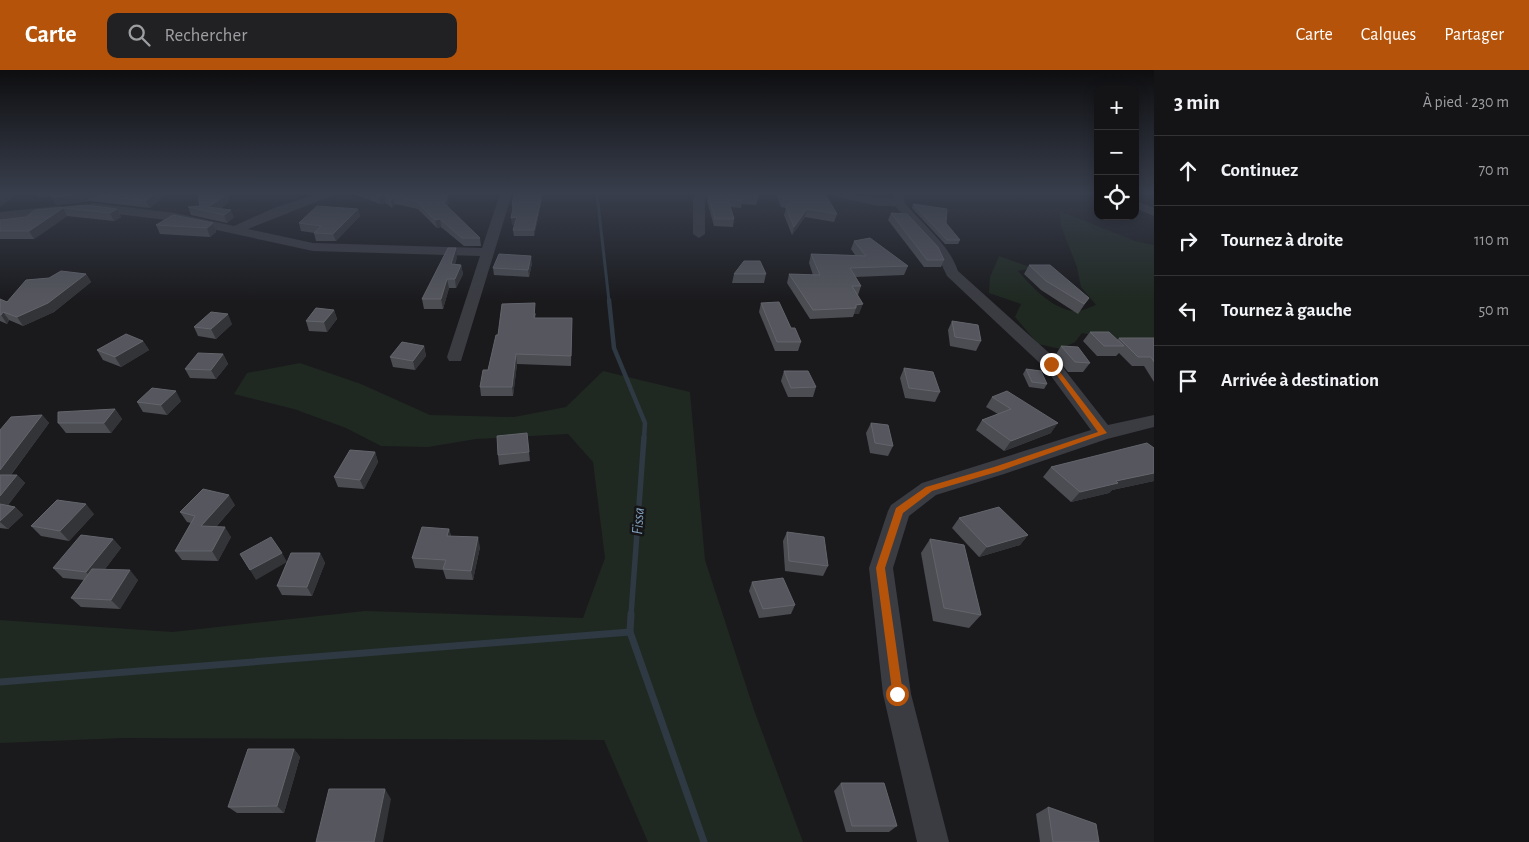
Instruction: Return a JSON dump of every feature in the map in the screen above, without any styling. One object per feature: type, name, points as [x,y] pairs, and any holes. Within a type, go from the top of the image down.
[{"type":"street","points":[[235,230],[313,247],[489,252]]},
{"type":"street","points":[[455,357],[495,230]]},
{"type":"street","points":[[922,230],[940,246],[948,258],[952,273],[1051,364],[1103,433]]},
{"type":"street","points":[[933,842],[897,694],[881,568],[899,511],[929,489],[997,469],[1103,433],[1154,421]]},
{"type":"shaded area","points":[[1063,230],[1108,230],[1135,241],[1154,245],[1154,339],[1113,339],[1082,333],[1075,342],[1061,349],[1038,344],[1015,317],[1021,304],[989,293],[990,277],[999,256],[1033,268],[1018,271],[1052,303],[1069,310],[1084,310],[1096,305],[1081,287],[1077,267]]},
{"type":"shaded area","points":[[300,363],[361,384],[430,415],[514,417],[566,407],[603,371],[690,392],[705,560],[754,710],[803,842],[648,842],[604,740],[123,738],[0,743],[0,620],[172,632],[365,611],[583,618],[605,558],[593,462],[568,434],[476,439],[428,447],[381,446],[346,428],[294,409],[234,394],[247,373]]},
{"type":"building","points":[[0,230],[30,230],[29,231]]},
{"type":"building","points":[[317,230],[337,230],[333,234],[314,233]]},
{"type":"building","points":[[453,230],[472,230],[480,238],[462,238]]},
{"type":"building","points":[[904,230],[922,230],[938,247],[944,260],[927,260]]},
{"type":"building","points":[[938,230],[952,230],[960,240],[947,240]]},
{"type":"building","points":[[870,238],[908,266],[850,268],[861,286],[852,286],[863,304],[856,305],[856,308],[813,310],[789,274],[820,275],[811,254],[866,256],[854,241]]},
{"type":"building","points":[[448,248],[456,248],[451,264],[461,265],[455,279],[447,279],[441,299],[422,299]]},
{"type":"building","points":[[499,254],[531,256],[528,270],[493,268]]},
{"type":"building","points":[[744,261],[760,261],[766,274],[734,274]]},
{"type":"building","points":[[1029,265],[1050,265],[1089,298],[1084,304],[1046,281]]},
{"type":"building","points":[[61,271],[86,274],[48,303],[17,317],[3,312],[0,315],[0,299],[7,302],[26,280],[49,278]]},
{"type":"building","points":[[779,302],[791,328],[795,328],[801,342],[777,342],[761,303]]},
{"type":"building","points":[[535,303],[534,318],[572,318],[571,356],[516,354],[512,387],[480,387],[483,370],[488,370],[496,335],[498,335],[502,304]]},
{"type":"building","points":[[316,308],[334,310],[324,322],[306,321]]},
{"type":"building","points":[[211,312],[228,314],[211,329],[194,327]]},
{"type":"building","points":[[952,321],[978,325],[981,341],[955,337]]},
{"type":"building","points":[[1090,332],[1109,332],[1124,346],[1104,346]]},
{"type":"building","points":[[126,334],[143,341],[115,357],[97,350]]},
{"type":"building","points":[[1119,338],[1154,338],[1154,362],[1151,357],[1138,357]]},
{"type":"building","points":[[402,342],[424,346],[413,361],[390,357]]},
{"type":"building","points":[[1061,346],[1078,347],[1090,363],[1075,362]]},
{"type":"building","points":[[198,353],[223,354],[211,370],[185,369]]},
{"type":"building","points":[[904,368],[933,372],[940,392],[909,388]]},
{"type":"building","points":[[1026,369],[1041,371],[1047,384],[1032,382]]},
{"type":"building","points":[[784,371],[808,371],[816,387],[791,388]]},
{"type":"building","points":[[152,388],[176,391],[161,405],[137,402]]},
{"type":"building","points":[[1007,391],[1058,423],[1011,441],[982,420],[1011,409],[992,397]]},
{"type":"building","points":[[115,409],[104,423],[58,423],[58,412]]},
{"type":"building","points":[[42,415],[0,470],[0,430],[11,417]]},
{"type":"building","points":[[871,423],[888,425],[893,446],[875,443]]},
{"type":"building","points":[[527,433],[529,452],[498,455],[497,436]]},
{"type":"building","points":[[1147,443],[1154,448],[1154,473],[1116,481],[1118,483],[1080,492],[1051,467]]},
{"type":"building","points":[[350,450],[375,452],[360,480],[334,477]]},
{"type":"building","points":[[0,475],[17,475],[0,496]]},
{"type":"building","points":[[203,489],[229,495],[201,526],[225,527],[212,551],[175,551],[195,516],[180,512]]},
{"type":"building","points":[[57,500],[86,504],[60,531],[31,526]]},
{"type":"building","points":[[0,504],[15,507],[0,521]]},
{"type":"building","points":[[999,507],[1028,535],[987,547],[959,518]]},
{"type":"building","points":[[422,527],[449,529],[447,536],[478,537],[471,571],[443,569],[446,560],[412,558]]},
{"type":"building","points":[[787,532],[824,537],[828,566],[789,561]]},
{"type":"building","points":[[81,535],[113,539],[86,572],[53,568]]},
{"type":"building","points":[[271,537],[282,553],[250,570],[240,554]]},
{"type":"building","points":[[930,539],[964,545],[981,615],[944,608]]},
{"type":"building","points":[[291,553],[320,553],[307,587],[277,586]]},
{"type":"building","points":[[92,569],[130,570],[111,600],[71,598]]},
{"type":"building","points":[[783,578],[795,605],[763,609],[752,582]]},
{"type":"building","points":[[248,749],[294,749],[277,806],[228,807]]},
{"type":"building","points":[[841,783],[884,783],[897,826],[852,826]]},
{"type":"building","points":[[329,789],[385,789],[374,842],[316,842]]},
{"type":"building","points":[[1048,807],[1096,824],[1099,842],[1053,842]]},
{"type":"waterway","name":"Fissa","points":[[601,230],[609,301]]},
{"type":"waterway","name":"Fissa","points":[[609,300],[614,348],[645,423],[644,438]]},
{"type":"waterway","name":"Fissa","points":[[631,615],[644,437]]},
{"type":"waterway","name":"Fissa","points":[[630,632],[631,614]]},
{"type":"waterway","points":[[0,682],[630,632]]},
{"type":"waterway","name":"Fissa","points":[[630,632],[704,842]]},
{"type":"route","points":[[897,694],[881,568],[899,511],[929,489],[997,469],[1103,433],[1051,364]]}]
